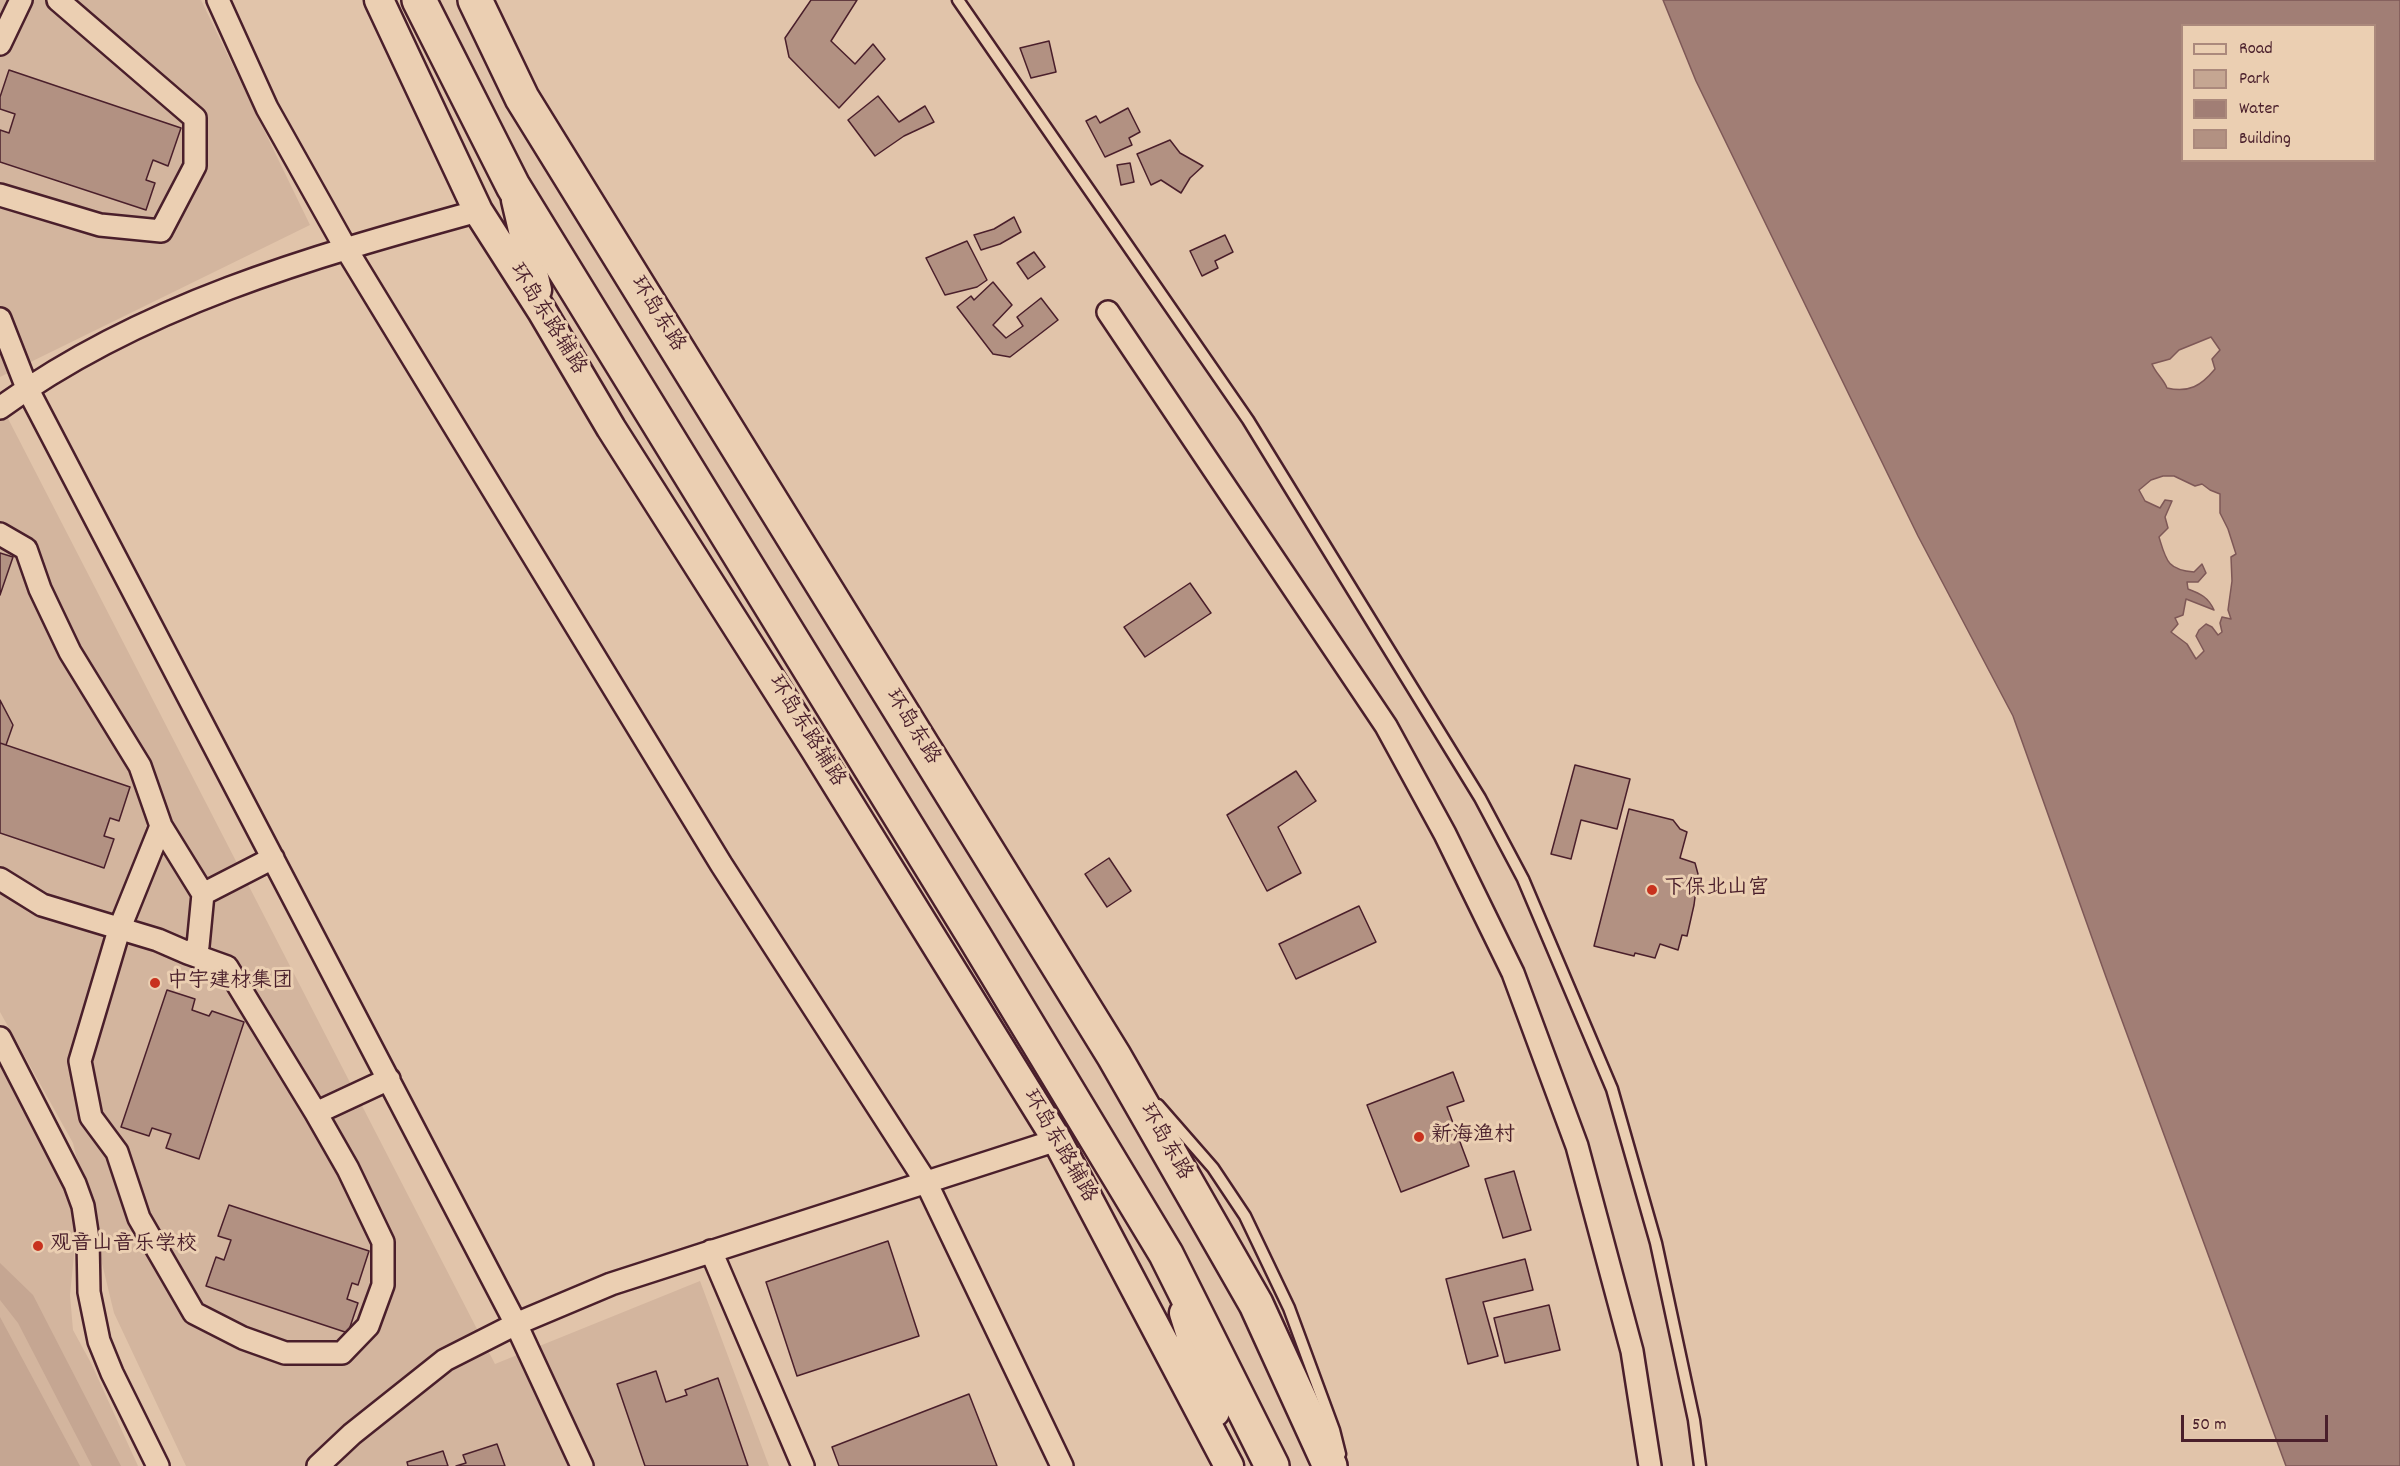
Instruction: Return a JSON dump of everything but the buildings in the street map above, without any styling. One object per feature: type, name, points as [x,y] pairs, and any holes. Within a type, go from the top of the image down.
[{"type":"main road","name":"环岛东路","points":[[475,0],[522,98],[1114,1056],[1256,1304],[1330,1466]]},
{"type":"main road","points":[[419,1],[513,186],[1166,1254],[1272,1466]]},
{"type":"street","points":[[0,44],[21,0]]},
{"type":"street","points":[[0,195],[100,225],[161,231],[195,166],[195,118],[58,0]]},
{"type":"street","points":[[218,0],[267,108],[345,247],[721,864],[926,1182],[1062,1466]]},
{"type":"street","name":"环岛东路辅路","points":[[378,0],[478,211],[542,311],[611,428],[816,749],[1057,1140],[1230,1466]]},
{"type":"street","points":[[513,186],[542,311]]},
{"type":"street","points":[[0,408],[80,355],[190,302],[345,247],[478,211]]},
{"type":"street","points":[[1108,312],[1386,726],[1445,834],[1513,973],[1576,1146],[1632,1351],[1650,1466]]},
{"type":"street","points":[[0,319],[27,388],[516,1324],[582,1466]]},
{"type":"street","points":[[0,534],[26,549],[40,590],[70,652],[140,766],[161,826],[203,894],[198,946],[188,953]]},
{"type":"street","points":[[0,879],[42,905],[119,930],[158,940],[227,967],[348,1169],[383,1242],[383,1284],[368,1326],[342,1353],[285,1353],[243,1338],[194,1313],[139,1218],[117,1152],[91,1116],[80,1061],[119,930],[161,826]]},
{"type":"street","points":[[203,894],[273,858]]},
{"type":"street","points":[[970,1000],[1069,1093]]},
{"type":"street","points":[[0,1038],[75,1184],[83,1206],[88,1239],[89,1292],[99,1341],[158,1466]]},
{"type":"street","points":[[316,1113],[389,1079]]},
{"type":"street","points":[[318,1466],[352,1434],[445,1360],[516,1324],[611,1284],[1057,1140]]},
{"type":"street","points":[[711,1251],[803,1466]]},
{"type":"street","points":[[1166,1254],[1230,1466]]},
{"type":"lane","points":[[958,0],[1248,420],[1474,788],[1523,879],[1612,1089],[1656,1243],[1694,1420],[1700,1466]]},
{"type":"lane","points":[[1114,1056],[1214,1168],[1245,1216],[1289,1308],[1334,1430],[1343,1466]]},
{"type":"shaded area","points":[[0,0],[201,0],[310,225],[0,377]]},
{"type":"shaded area","points":[[0,403],[495,1364],[700,1281],[769,1466],[186,1466],[114,1313],[73,1143],[0,1012]]},
{"type":"shaded area","name":"观音山音乐学校","points":[[0,1062],[64,1182],[77,1225],[70,1295],[73,1330],[91,1363],[138,1466],[0,1466]]},
{"type":"green space","points":[[0,1263],[33,1295],[121,1466],[92,1466],[18,1323],[0,1300]]},
{"type":"green space","points":[[0,1317],[80,1466],[0,1466]]},
{"type":"water","points":[[1663,0],[2400,0],[2400,1466],[2286,1466],[2106,977],[2013,716],[1918,536],[1696,81]],"holes":[[[2211,337],[2220,350],[2212,359],[2215,369],[2205,380],[2194,387],[2182,390],[2167,388],[2152,364],[2170,359],[2179,350]],[[2163,476],[2174,476],[2195,486],[2202,484],[2220,494],[2220,513],[2236,554],[2231,557],[2232,581],[2228,610],[2231,619],[2222,617],[2220,623],[2222,632],[2218,635],[2212,627],[2206,624],[2199,630],[2196,636],[2204,651],[2196,659],[2187,644],[2171,632],[2178,624],[2175,618],[2183,615],[2186,599],[2214,610],[2204,596],[2188,589],[2187,582],[2198,582],[2206,573],[2202,564],[2194,572],[2185,571],[2173,566],[2166,558],[2159,537],[2168,528],[2165,517],[2172,501],[2165,500],[2160,508],[2145,501],[2139,490],[2151,480]]]},
{"type":"place","name":"下保北山宫","points":[[1652,890]]},
{"type":"place","name":"中宇建材集团","points":[[155,983]]},
{"type":"place","name":"新海渔村","points":[[1419,1137]]},
{"type":"place","name":"观音山音乐学校","points":[[38,1246]]}]
